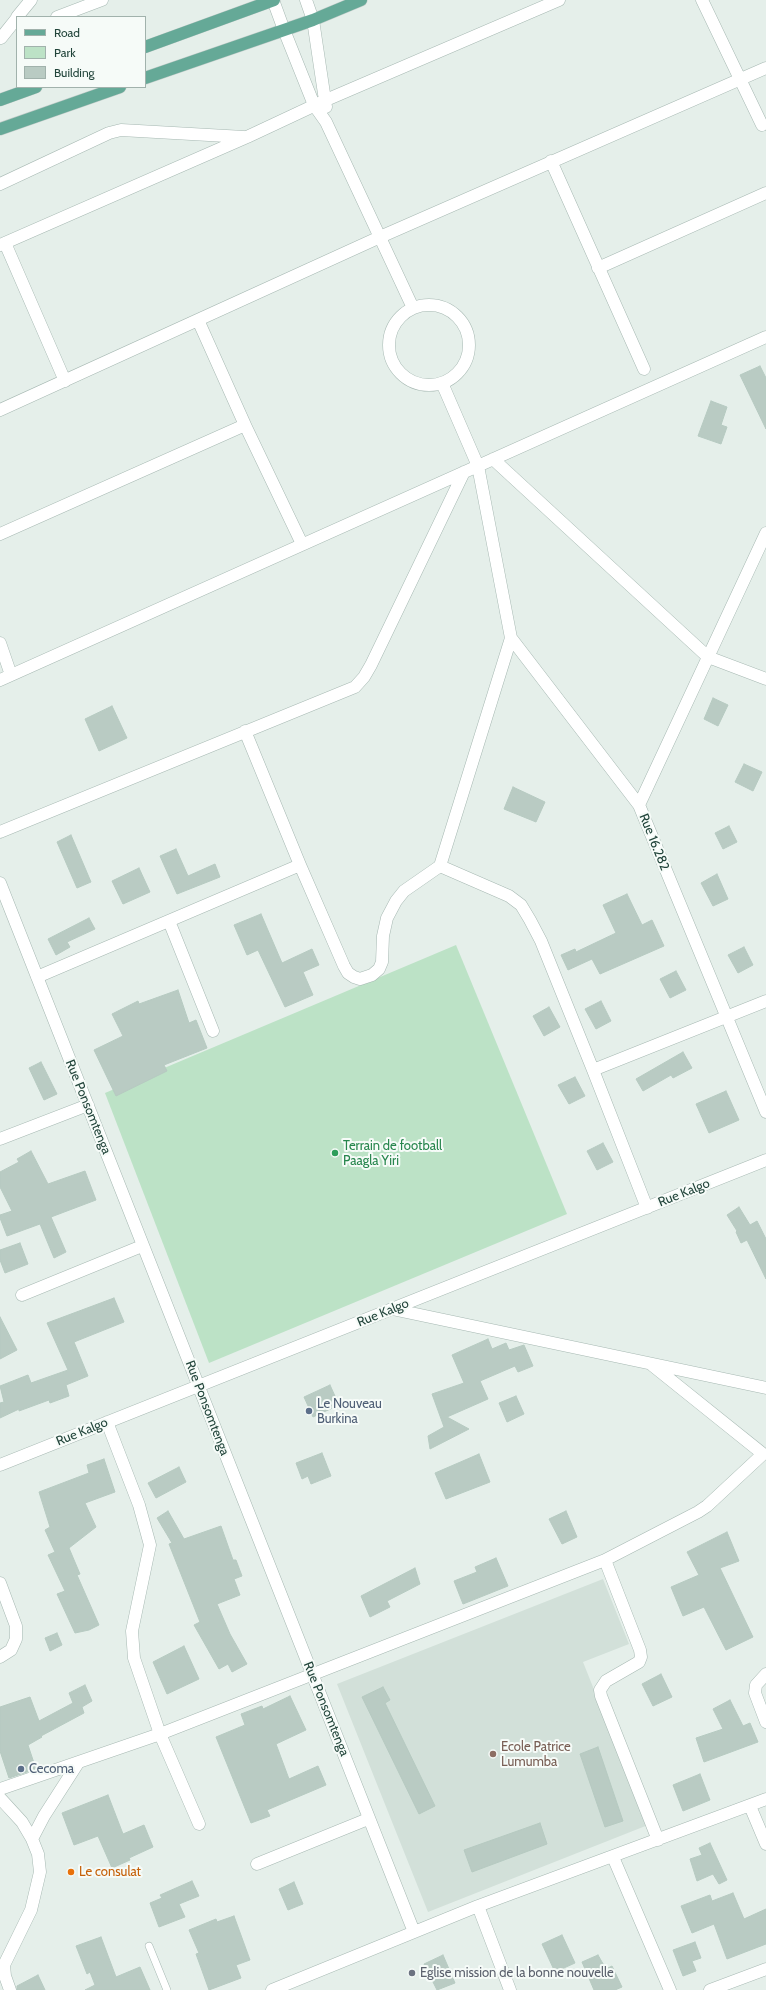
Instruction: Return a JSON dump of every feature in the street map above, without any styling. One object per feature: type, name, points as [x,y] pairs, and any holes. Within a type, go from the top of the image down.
[{"type":"main road","points":[[146,47],[273,0]]},
{"type":"main road","points":[[146,78],[312,20],[361,0]]},
{"type":"main road","points":[[0,100],[33,88]]},
{"type":"main road","points":[[0,129],[117,88]]},
{"type":"street","points":[[18,16],[31,0]]},
{"type":"street","points":[[60,16],[102,0]]},
{"type":"street","points":[[273,0],[314,106],[326,122],[413,308]]},
{"type":"street","points":[[306,0],[312,20],[326,100],[326,122]]},
{"type":"street","points":[[65,381],[2,244],[247,137],[326,100],[559,0]]},
{"type":"street","points":[[702,0],[762,125]]},
{"type":"street","points":[[0,39],[16,18]]},
{"type":"street","points":[[0,39],[16,32]]},
{"type":"street","points":[[0,410],[380,237],[766,68]]},
{"type":"street","points":[[0,184],[109,133],[121,130],[247,137]]},
{"type":"street","points":[[551,161],[644,368]]},
{"type":"street","points":[[598,268],[766,193]]},
{"type":"street","points":[[425,304],[437,305],[452,311],[464,324],[469,338],[468,353],[461,370],[450,380],[442,383],[426,385],[410,381],[392,362],[388,348],[390,332],[398,318],[413,308],[425,304]]},
{"type":"street","points":[[198,320],[302,544]]},
{"type":"street","points":[[0,643],[6,677],[766,336]]},
{"type":"street","points":[[442,383],[478,466],[511,638],[639,805]]},
{"type":"street","points":[[0,534],[245,424]]},
{"type":"street","points":[[493,459],[708,656],[766,679]]},
{"type":"street","points":[[0,832],[355,687],[364,677],[464,472]]},
{"type":"street","name":"Rue 16.282","points":[[766,533],[639,805],[766,1112]]},
{"type":"street","points":[[246,731],[300,865],[344,966],[348,973],[360,979],[372,975],[382,962],[383,936],[387,918],[396,901],[404,891],[440,866],[511,638]]},
{"type":"street","points":[[37,977],[300,865]]},
{"type":"street","points":[[440,866],[453,873],[509,896],[521,905],[541,941],[647,1208]]},
{"type":"street","name":"Rue Ponsomtenga","points":[[0,883],[368,1819],[414,1932]]},
{"type":"street","points":[[169,921],[213,1031]]},
{"type":"street","points":[[593,1070],[766,1001]]},
{"type":"street","points":[[0,1139],[88,1105]]},
{"type":"street","name":"Rue Kalgo","points":[[0,1465],[766,1160]]},
{"type":"street","points":[[22,1296],[142,1246]]},
{"type":"street","points":[[391,1309],[766,1388]]},
{"type":"street","points":[[0,1789],[160,1734],[312,1676],[605,1560],[698,1512],[707,1506],[765,1454],[652,1365]]},
{"type":"street","points":[[107,1422],[146,1525],[150,1545],[132,1631],[134,1658],[160,1734],[199,1824]]},
{"type":"street","points":[[605,1560],[638,1643],[641,1657],[639,1662],[606,1681],[600,1690],[601,1696],[658,1840]]},
{"type":"street","points":[[0,1583],[16,1626],[16,1639],[11,1650],[0,1657]]},
{"type":"street","points":[[766,1674],[756,1685],[755,1693],[766,1722]]},
{"type":"street","points":[[32,1838],[44,1816],[78,1763]]},
{"type":"street","points":[[0,1798],[22,1822],[32,1838],[38,1854],[40,1872],[31,1910],[4,1965],[5,1976],[10,1990]]},
{"type":"street","points":[[272,1990],[478,1906],[766,1799]]},
{"type":"street","points":[[750,1806],[766,1844]]},
{"type":"street","points":[[257,1864],[368,1819]]},
{"type":"street","points":[[613,1857],[670,1990]]},
{"type":"street","points":[[478,1906],[510,1990]]},
{"type":"street","points":[[710,1990],[766,1969]]},
{"type":"lane","points":[[149,1946],[167,1990]]},
{"type":"shaded area","name":"Ecole Patrice Lumumba","points":[[603,1579],[629,1644],[583,1662],[648,1825],[428,1912],[337,1684]]},
{"type":"green space","name":"Terrain de football Paagla Yiri","points":[[456,945],[567,1214],[209,1363],[105,1093]]},
{"type":"building","points":[[760,366],[766,378],[766,429],[740,375]]},
{"type":"building","points":[[711,401],[727,407],[721,425],[727,427],[721,444],[698,436]]},
{"type":"building","points":[[713,698],[728,705],[718,726],[704,719]]},
{"type":"building","points":[[112,706],[127,738],[99,751],[85,719]]},
{"type":"building","points":[[744,764],[762,772],[753,791],[735,782]]},
{"type":"building","points":[[513,787],[545,802],[536,822],[504,809]]},
{"type":"building","points":[[729,826],[737,842],[723,849],[715,833]]},
{"type":"building","points":[[71,835],[91,882],[77,888],[57,842]]},
{"type":"building","points":[[176,849],[188,876],[215,864],[220,877],[177,894],[160,856]]},
{"type":"building","points":[[139,868],[150,892],[123,904],[112,881]]},
{"type":"building","points":[[717,874],[728,899],[713,906],[701,883]]},
{"type":"building","points":[[627,894],[642,925],[652,920],[664,946],[600,974],[592,959],[568,970],[561,955],[575,949],[576,952],[616,933],[603,905]]},
{"type":"building","points":[[261,914],[282,963],[312,949],[319,965],[303,972],[313,995],[285,1007],[258,950],[247,955],[234,925]]},
{"type":"building","points":[[89,918],[95,929],[67,942],[70,947],[56,955],[48,939]]},
{"type":"building","points":[[744,947],[753,965],[738,973],[728,955]]},
{"type":"building","points":[[676,971],[686,990],[670,998],[660,979]]},
{"type":"building","points":[[178,990],[189,1023],[196,1020],[207,1048],[164,1065],[167,1071],[116,1096],[94,1050],[123,1036],[112,1014],[138,1001],[139,1004]]},
{"type":"building","points":[[601,1001],[611,1021],[596,1029],[585,1009]]},
{"type":"building","points":[[549,1007],[560,1027],[544,1036],[533,1016]]},
{"type":"building","points":[[683,1052],[692,1068],[673,1078],[671,1075],[643,1091],[636,1079]]},
{"type":"building","points":[[41,1062],[57,1094],[44,1100],[29,1068]]},
{"type":"building","points":[[575,1077],[585,1096],[569,1104],[558,1085]]},
{"type":"building","points":[[726,1091],[739,1120],[709,1133],[696,1104]]},
{"type":"building","points":[[603,1143],[613,1162],[597,1170],[587,1151]]},
{"type":"building","points":[[31,1151],[48,1184],[85,1171],[96,1200],[51,1217],[66,1252],[54,1258],[40,1224],[7,1236],[0,1218],[0,1215],[12,1211],[0,1187],[0,1172],[19,1162],[17,1159]]},
{"type":"building","points":[[739,1207],[750,1225],[757,1221],[766,1239],[766,1279],[747,1240],[741,1243],[736,1232],[737,1231],[727,1215]]},
{"type":"building","points":[[20,1243],[28,1264],[5,1273],[0,1260],[0,1250]]},
{"type":"building","points":[[114,1298],[124,1322],[74,1342],[88,1376],[66,1385],[69,1396],[50,1403],[49,1400],[19,1411],[19,1409],[0,1418],[0,1403],[4,1402],[0,1386],[28,1375],[31,1383],[68,1370],[47,1323]]},
{"type":"building","points":[[0,1317],[17,1350],[0,1359]]},
{"type":"building","points":[[488,1339],[492,1349],[506,1343],[509,1350],[524,1345],[533,1366],[518,1372],[515,1366],[480,1381],[488,1399],[447,1417],[469,1429],[430,1449],[428,1436],[444,1427],[432,1394],[464,1383],[452,1355]]},
{"type":"building","points":[[330,1385],[339,1405],[313,1417],[304,1397]]},
{"type":"building","points":[[516,1396],[524,1414],[507,1422],[499,1403]]},
{"type":"building","points":[[322,1453],[331,1476],[311,1484],[308,1476],[302,1479],[296,1463]]},
{"type":"building","points":[[479,1454],[490,1482],[446,1499],[435,1473]]},
{"type":"building","points":[[104,1459],[115,1492],[85,1503],[96,1527],[69,1548],[80,1574],[77,1575],[99,1625],[89,1630],[75,1633],[57,1594],[65,1591],[48,1555],[55,1552],[45,1530],[50,1527],[39,1492],[89,1473],[87,1465]]},
{"type":"building","points":[[179,1467],[186,1482],[156,1498],[148,1483]]},
{"type":"building","points":[[168,1511],[184,1539],[221,1526],[233,1560],[236,1560],[242,1576],[234,1579],[240,1595],[217,1604],[230,1634],[247,1664],[232,1672],[228,1664],[219,1669],[194,1625],[200,1622],[169,1544],[172,1543],[157,1518]]},
{"type":"building","points":[[566,1511],[577,1537],[562,1544],[549,1519]]},
{"type":"building","points":[[727,1532],[739,1561],[720,1568],[753,1637],[726,1650],[704,1607],[683,1616],[671,1587],[699,1575],[687,1552]]},
{"type":"building","points":[[496,1558],[508,1586],[463,1604],[454,1581],[477,1572],[475,1567]]},
{"type":"building","points":[[415,1568],[420,1584],[387,1601],[390,1607],[370,1617],[361,1596]]},
{"type":"building","points":[[57,1633],[62,1645],[50,1651],[45,1638]]},
{"type":"building","points":[[184,1646],[199,1679],[167,1694],[153,1662]]},
{"type":"building","points":[[661,1674],[672,1697],[653,1706],[642,1684]]},
{"type":"building","points":[[85,1685],[92,1701],[82,1707],[84,1713],[41,1736],[42,1737],[28,1745],[36,1769],[9,1778],[0,1751],[0,1707],[30,1697],[39,1721],[73,1703],[69,1693]]},
{"type":"building","points":[[383,1687],[390,1700],[385,1703],[435,1806],[419,1814],[362,1697]]},
{"type":"building","points":[[290,1696],[306,1730],[276,1744],[289,1779],[318,1766],[326,1785],[267,1810],[270,1816],[251,1823],[216,1737],[245,1725],[241,1714],[262,1706],[263,1709]]},
{"type":"building","points":[[730,1700],[743,1726],[750,1723],[758,1742],[704,1762],[696,1738],[723,1729],[713,1709]]},
{"type":"building","points":[[598,1747],[623,1821],[605,1827],[580,1754]]},
{"type":"building","points":[[700,1774],[710,1800],[683,1811],[673,1785]]},
{"type":"building","points":[[108,1795],[123,1834],[144,1825],[153,1847],[112,1868],[98,1836],[74,1845],[62,1813]]},
{"type":"building","points":[[540,1823],[547,1844],[472,1872],[464,1850]]},
{"type":"building","points":[[710,1843],[727,1880],[719,1884],[713,1874],[697,1881],[690,1859],[702,1855],[699,1848]]},
{"type":"building","points":[[192,1881],[199,1896],[179,1904],[185,1917],[159,1927],[150,1903],[162,1898],[160,1895]]},
{"type":"building","points":[[294,1882],[303,1904],[288,1910],[279,1889]]},
{"type":"building","points":[[733,1893],[744,1919],[766,1909],[766,1944],[727,1959],[714,1924],[692,1933],[681,1906],[710,1895],[712,1901]]},
{"type":"building","points":[[234,1916],[250,1960],[236,1965],[241,1978],[209,1990],[196,1954],[199,1953],[189,1930],[216,1919],[217,1922]]},
{"type":"building","points":[[562,1935],[575,1963],[555,1972],[542,1944]]},
{"type":"building","points":[[101,1937],[116,1977],[140,1967],[150,1990],[85,1990],[95,1985],[90,1972],[87,1974],[76,1946]]},
{"type":"building","points":[[695,1942],[701,1958],[692,1961],[696,1971],[683,1976],[673,1950]]},
{"type":"building","points":[[443,1955],[455,1983],[437,1990],[424,1964]]},
{"type":"building","points":[[598,1955],[606,1969],[612,1966],[622,1987],[615,1990],[594,1990],[582,1962]]},
{"type":"building","points":[[38,1975],[45,1990],[17,1990],[17,1986]]},
{"type":"place","name":"Terrain de football Paagla Yiri","points":[[335,1153]]},
{"type":"place","name":"Le Nouveau Burkina","points":[[309,1411]]},
{"type":"place","name":"Ecole Patrice Lumumba","points":[[493,1754]]},
{"type":"place","name":"Cecoma","points":[[21,1769]]},
{"type":"place","name":"Le consulat","points":[[71,1872]]},
{"type":"place","name":"Eglise mission de la bonne nouvelle","points":[[412,1973]]}]
